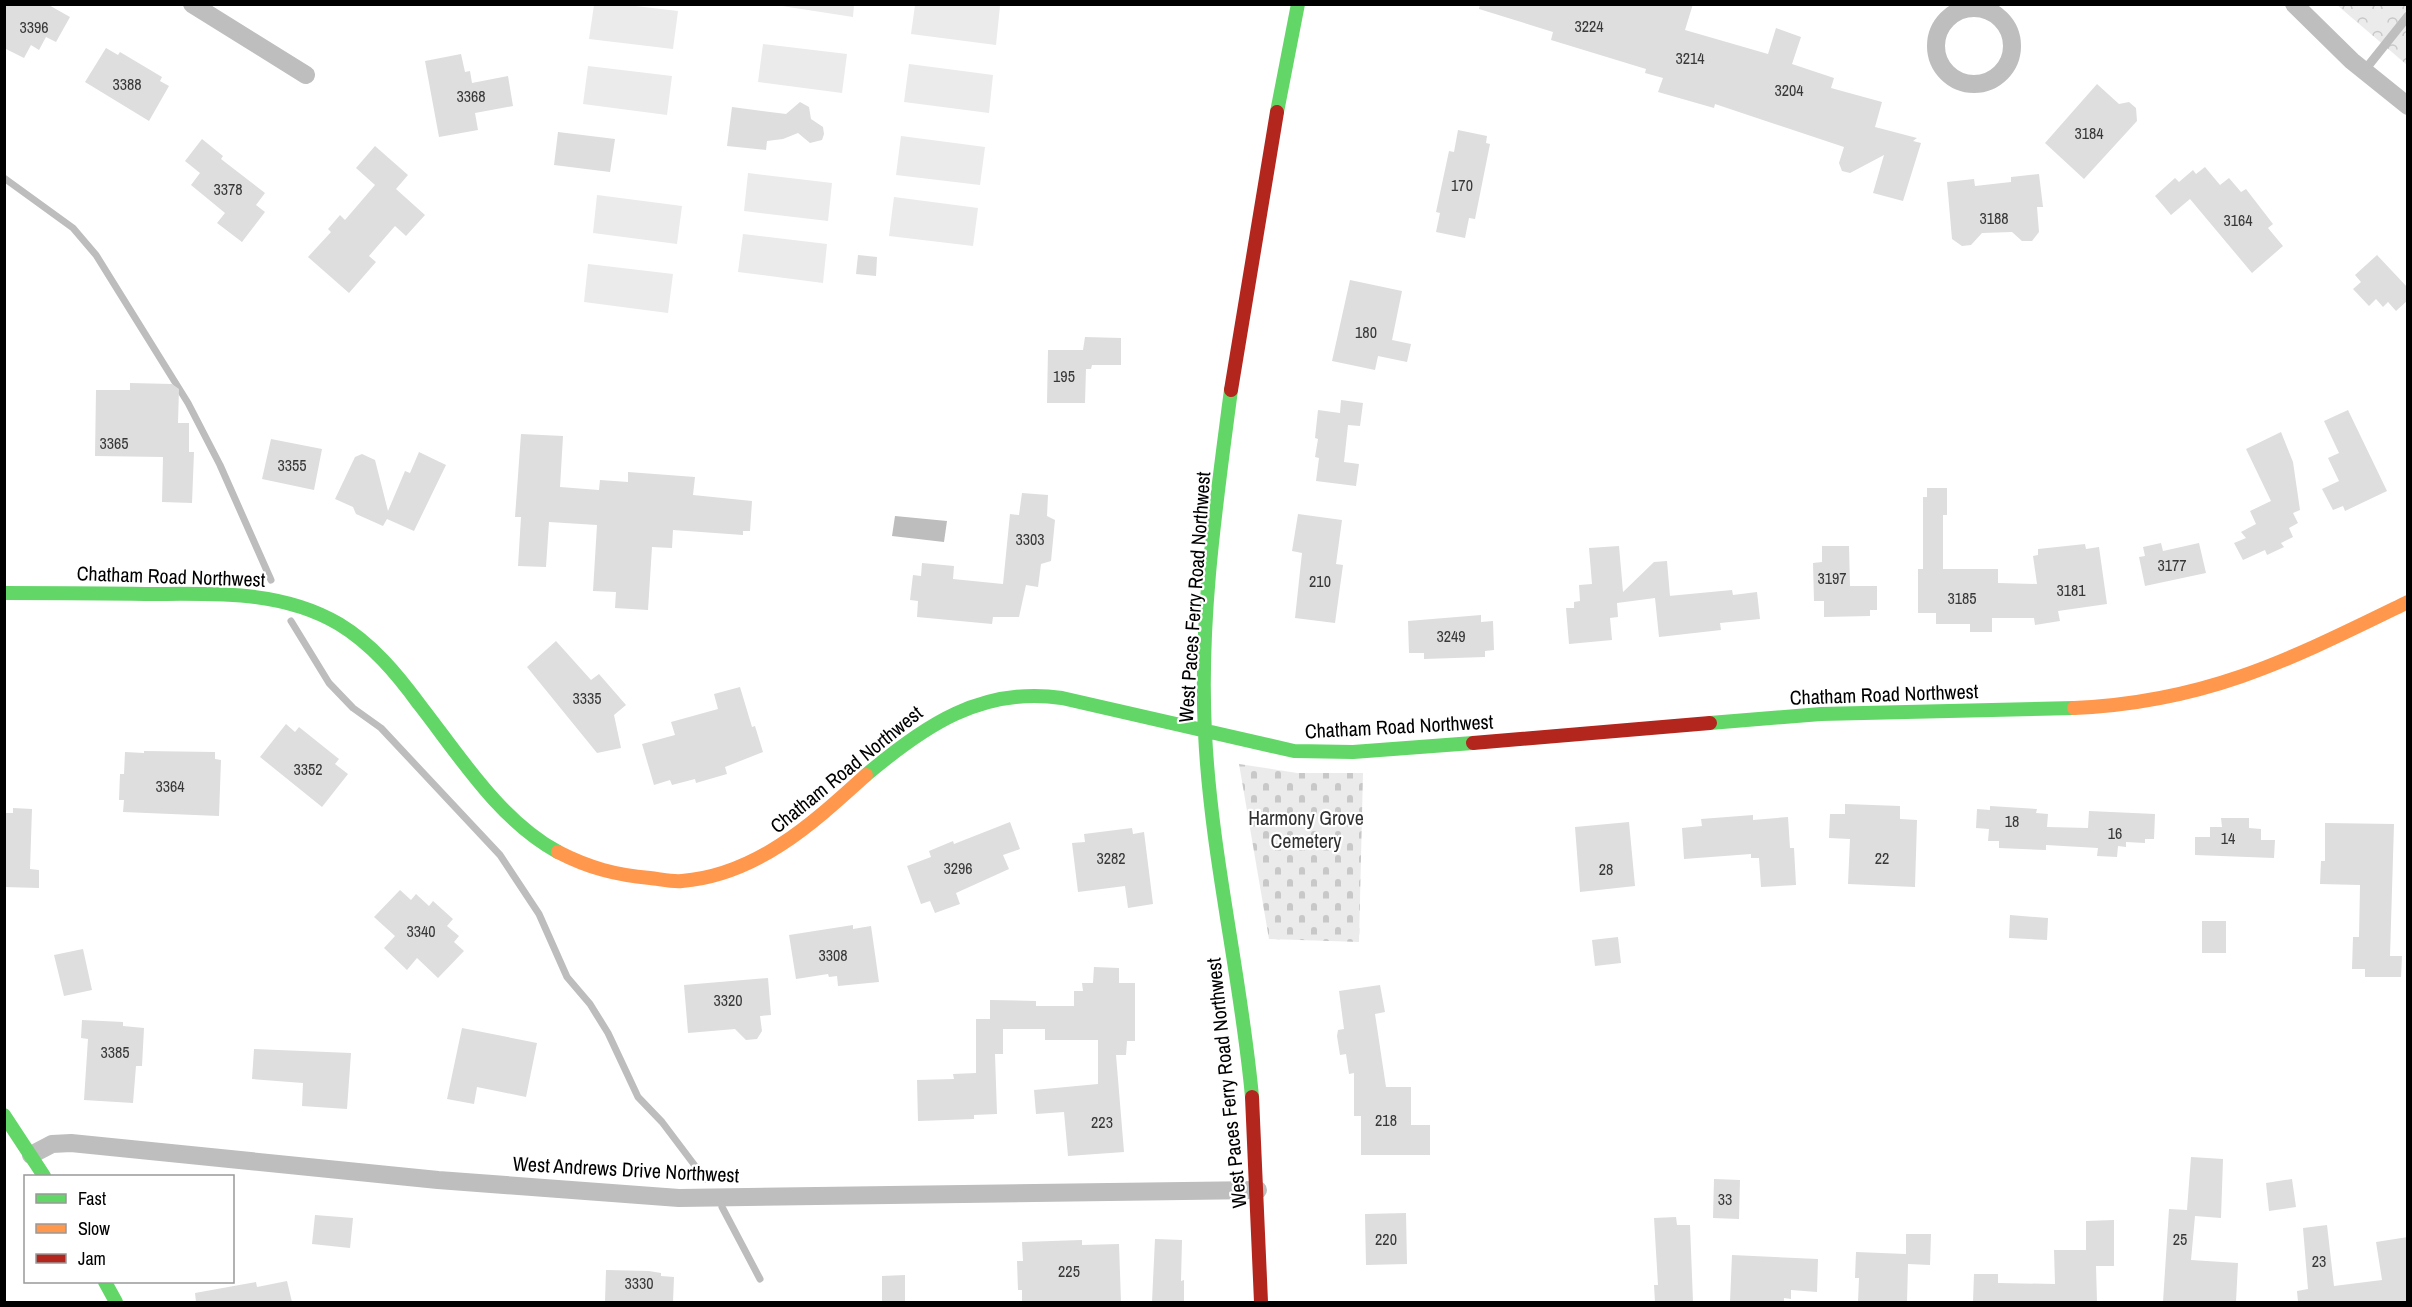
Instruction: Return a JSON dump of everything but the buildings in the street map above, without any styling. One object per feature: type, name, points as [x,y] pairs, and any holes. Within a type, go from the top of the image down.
[{"type":"street","points":[[192,4],[306,75]]},
{"type":"street","points":[[2294,4],[2364,71],[2408,106]]},
{"type":"street","name":"West Paces Ferry Road Northwest","points":[[1261,1302],[1258,1190],[1247,1054],[1211,798],[1205,734],[1204,673],[1212,552],[1224,439],[1245,288],[1295,5]]},
{"type":"street","points":[[1952,8],[1986,10],[1999,17],[2008,29],[2012,44],[2010,58],[2003,72],[1991,81],[1977,85],[1962,83],[1949,76],[1939,64],[1935,49],[1937,34],[1952,8]]},
{"type":"street","name":"Chatham Road Northwest","points":[[4,593],[237,594],[270,598],[299,605],[343,626],[381,656],[501,805],[530,834],[581,865],[610,874],[643,880],[677,881],[706,878],[738,869],[767,856],[803,832],[916,732],[949,712],[980,701],[1018,694],[1057,696],[1205,734],[1299,752],[1608,734],[1817,714],[2106,707],[2184,696],[2226,684],[2267,669],[2408,602]]},
{"type":"street","points":[[4,1114],[43,1175]]},
{"type":"street","name":"West Andrews Drive Northwest","points":[[31,1155],[52,1144],[71,1143],[438,1180],[679,1198],[1258,1190]]},
{"type":"street","points":[[106,1283],[116,1302]]},
{"type":"lane","points":[[2364,71],[2408,16]]},
{"type":"green space","points":[[769,4],[854,4],[854,5],[853,17]]},
{"type":"green space","points":[[986,4],[1000,6],[996,45],[911,34],[915,5]]},
{"type":"green space","points":[[594,5],[627,5],[678,11],[673,49],[589,39]]},
{"type":"green space","points":[[2337,5],[2407,5],[2407,65]]},
{"type":"green space","points":[[763,44],[847,54],[842,93],[758,82]]},
{"type":"green space","points":[[909,64],[993,75],[989,113],[904,102]]},
{"type":"green space","points":[[588,66],[672,76],[667,115],[583,104]]},
{"type":"green space","points":[[901,136],[985,147],[980,185],[896,175]]},
{"type":"green space","points":[[748,173],[832,183],[828,221],[744,211]]},
{"type":"green space","points":[[597,195],[682,206],[677,244],[593,233]]},
{"type":"green space","points":[[894,197],[978,208],[973,246],[889,236]]},
{"type":"green space","points":[[743,234],[827,244],[823,283],[738,272]]},
{"type":"green space","points":[[588,264],[673,274],[668,313],[584,302]]},
{"type":"green space","name":"Harmony Grove Cemetery","points":[[1239,764],[1297,773],[1363,773],[1359,942],[1269,939]]},
{"type":"shaded area","points":[[895,516],[947,521],[944,542],[892,536]]},
{"type":"waterway","points":[[4,178],[73,228],[96,255],[188,403],[220,465],[271,580]]},
{"type":"waterway","points":[[291,621],[329,683],[353,708],[381,728],[500,855],[539,914],[567,977],[590,1004],[608,1033],[638,1097],[662,1122],[705,1179]]},
{"type":"waterway","points":[[722,1207],[760,1279]]},
{"type":"traffic: fast","points":[[1277,112],[1298,4]]},
{"type":"traffic: fast","points":[[1231,390],[1210,562],[1204,647],[1205,733],[1213,825],[1241,1006],[1252,1097]]},
{"type":"traffic: fast","points":[[4,593],[220,594],[269,599],[316,613],[339,624],[373,650],[402,682],[465,765],[499,805],[537,839],[558,852]]},
{"type":"traffic: fast","points":[[866,775],[932,726],[956,714],[980,704],[1006,698],[1033,696],[1062,698],[1294,751],[1353,752],[1473,743]]},
{"type":"traffic: fast","points":[[1710,723],[1821,714],[2074,708]]},
{"type":"traffic: fast","points":[[4,1115],[43,1175]]},
{"type":"traffic: fast","points":[[106,1283],[116,1302]]},
{"type":"traffic: slow","points":[[2074,708],[2122,704],[2208,687],[2286,659],[2408,602]]},
{"type":"traffic: slow","points":[[558,852],[603,870],[626,875],[670,881],[709,877],[735,869],[782,844],[866,775]]},
{"type":"traffic: jam","points":[[1231,390],[1277,112]]},
{"type":"traffic: jam","points":[[1473,743],[1710,723]]},
{"type":"traffic: jam","points":[[1252,1097],[1261,1302]]}]
